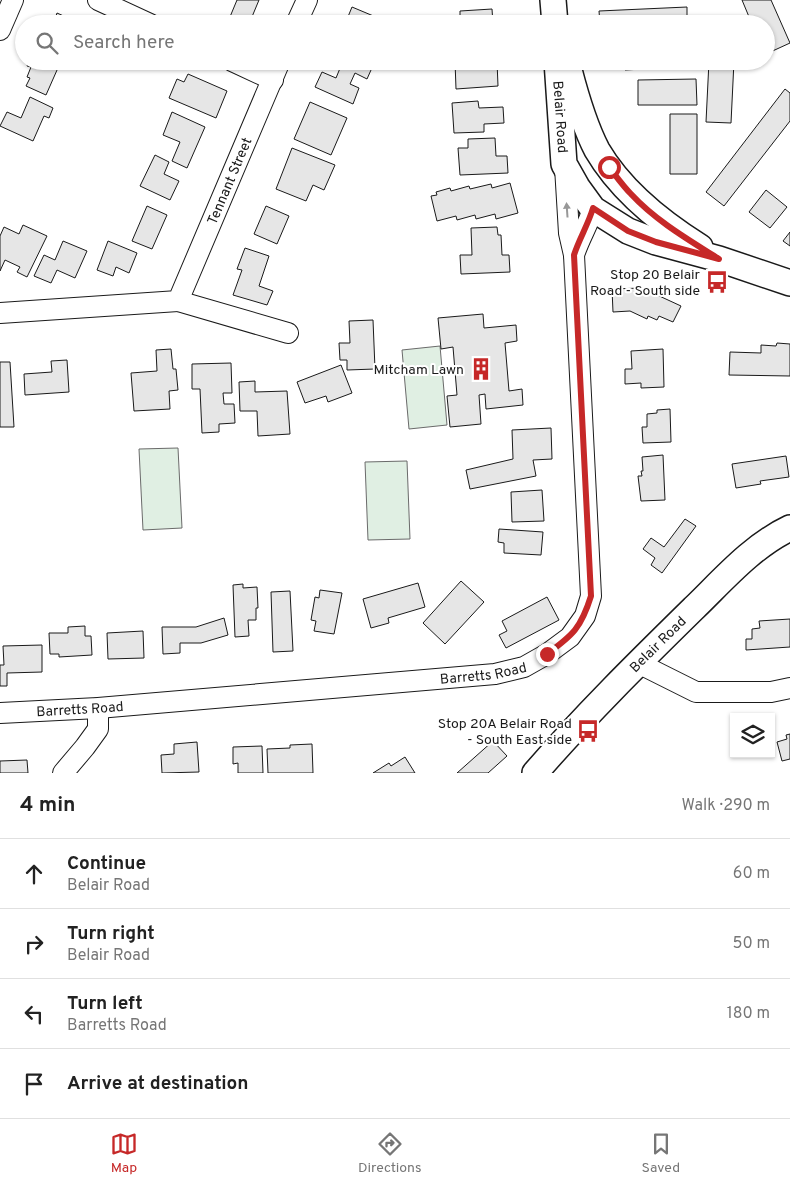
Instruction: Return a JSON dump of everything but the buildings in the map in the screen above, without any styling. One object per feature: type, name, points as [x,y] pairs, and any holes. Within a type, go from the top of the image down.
[{"type":"main road","name":"Belair Road","points":[[558,70],[564,164],[577,187],[593,208],[628,231],[656,242],[719,259],[790,283]]},
{"type":"main road","name":"Belair Road","points":[[568,70],[578,105],[597,150],[609,167],[632,195],[684,236],[719,259]]},
{"type":"main road","points":[[574,91],[576,143],[591,180],[593,208]]},
{"type":"main road","name":"Belair Road","points":[[535,773],[572,730],[750,554],[790,528]]},
{"type":"street","points":[[0,30],[13,0]]},
{"type":"street","points":[[98,0],[130,15]]},
{"type":"street","points":[[300,15],[306,0]]},
{"type":"street","points":[[251,70],[272,80]]},
{"type":"street","name":"Tennant Street","points":[[178,301],[276,70]]},
{"type":"street","name":"Barretts Road","points":[[0,713],[98,708],[495,674],[524,667],[547,654],[570,637],[585,616],[591,596],[574,255],[569,233],[564,164]]},
{"type":"street","name":"Barretts Road","points":[[574,255],[578,241],[588,226],[593,208]]},
{"type":"street","points":[[0,313],[178,301],[288,332]]},
{"type":"street","points":[[638,663],[696,692],[771,692],[790,688]]},
{"type":"street","points":[[64,773],[86,747],[98,729],[98,708]]},
{"type":"green space","points":[[440,346],[447,425],[409,429],[402,350]]},
{"type":"green space","points":[[178,448],[182,528],[143,530],[139,449]]},
{"type":"green space","points":[[407,461],[410,539],[368,540],[365,462]]},
{"type":"place","name":"Stop 20 Belair Road - South side","points":[[717,282]]},
{"type":"place","name":"Mitcham Lawn","points":[[481,369]]},
{"type":"place","name":"Stop 20A Belair Road - South East side","points":[[588,731]]},
{"type":"route","points":[[547,654],[570,637],[585,616],[591,596],[574,255],[578,241],[588,226],[593,208],[628,231],[656,242],[719,259],[647,208],[632,195],[609,167]]}]
